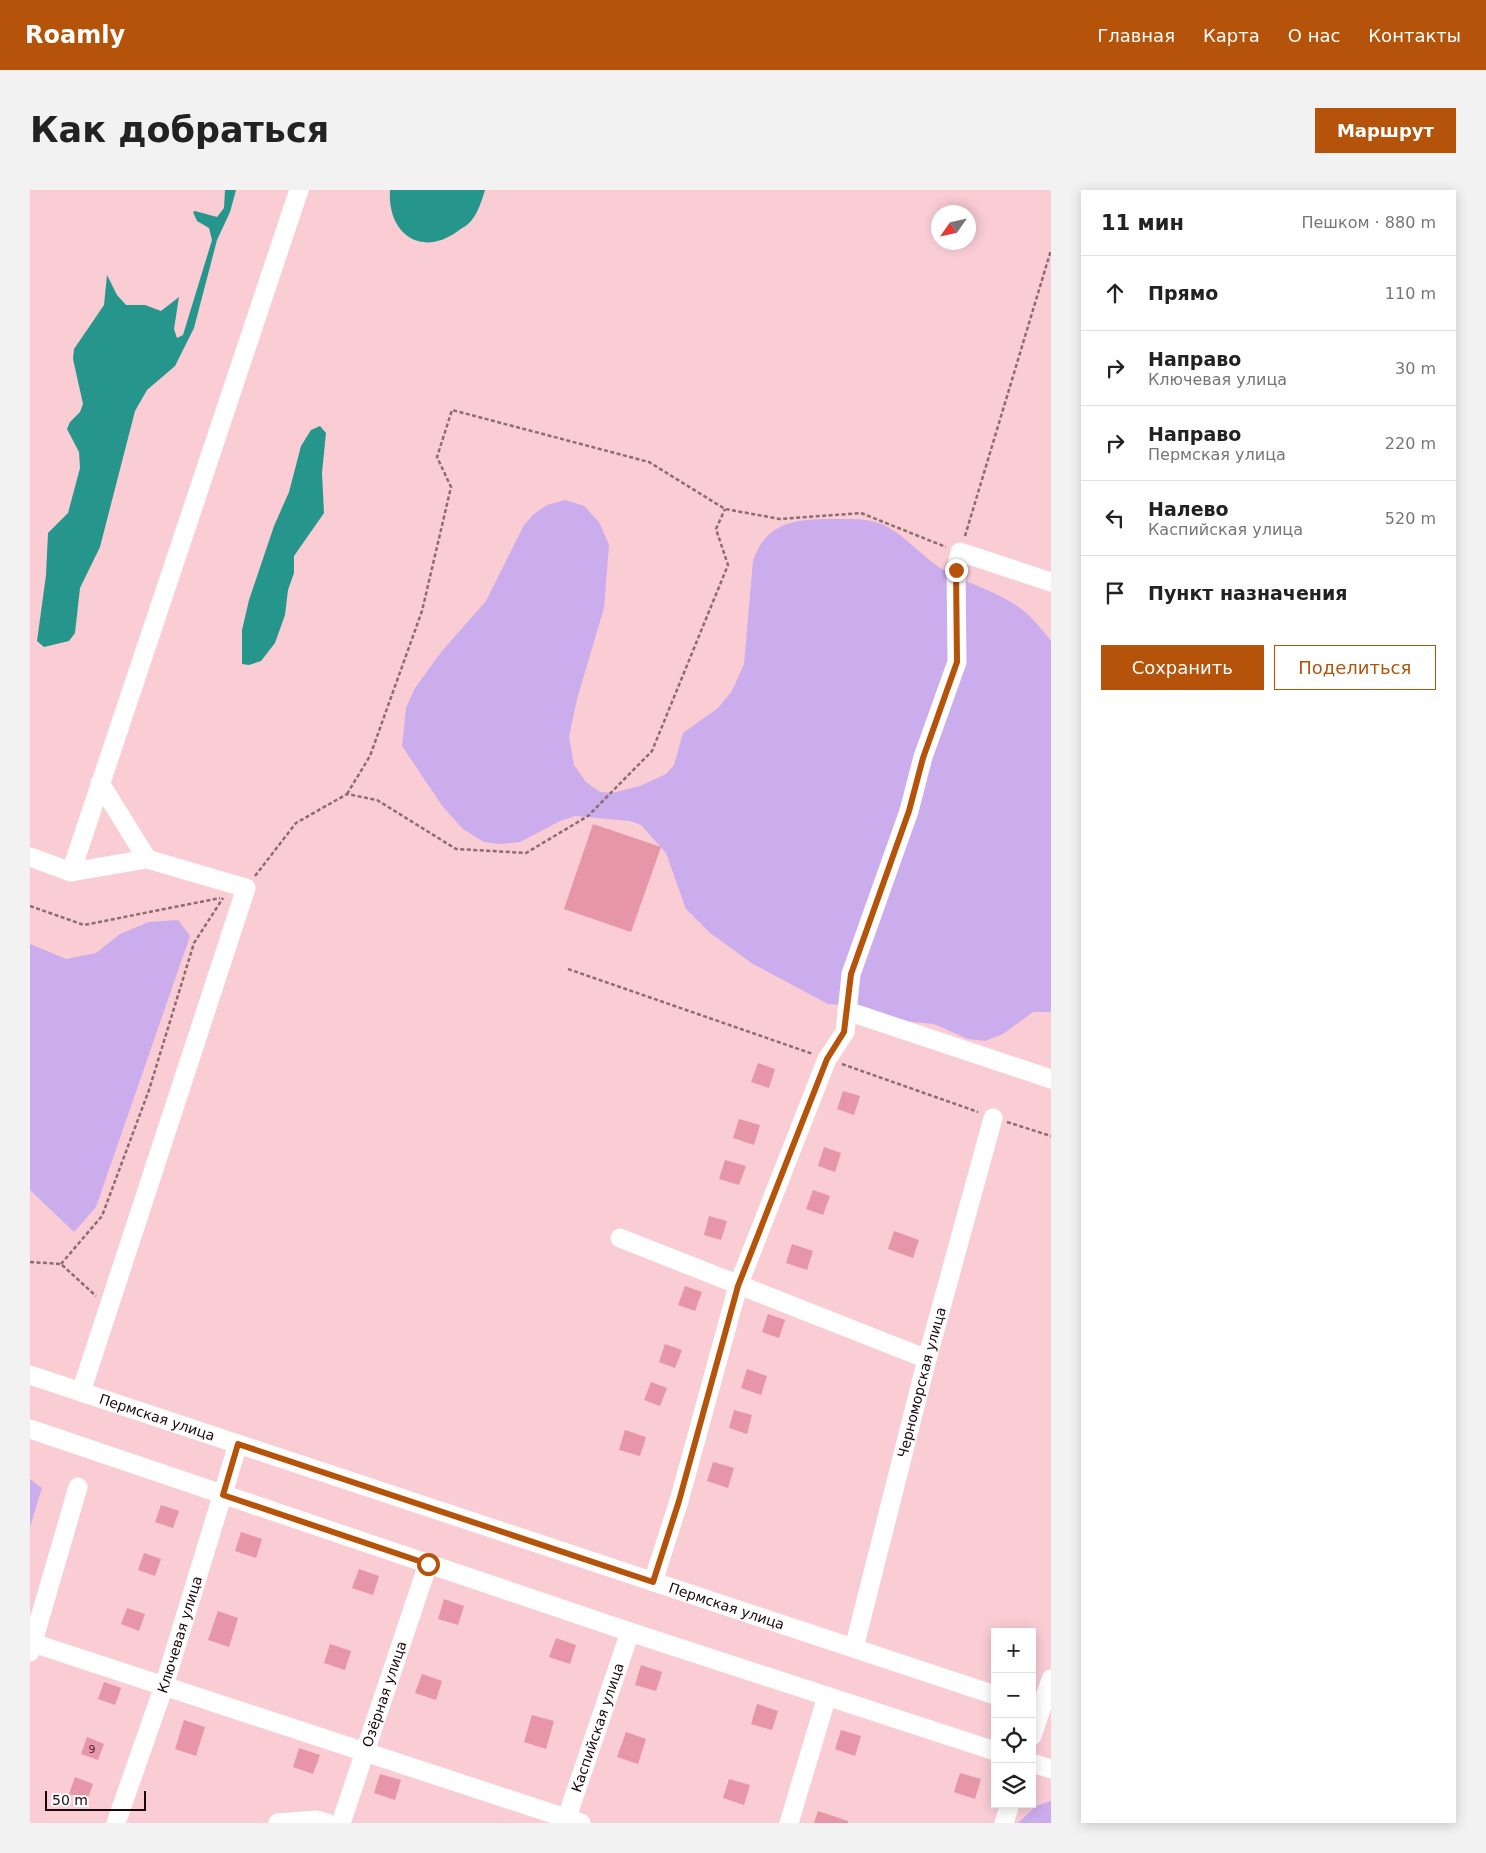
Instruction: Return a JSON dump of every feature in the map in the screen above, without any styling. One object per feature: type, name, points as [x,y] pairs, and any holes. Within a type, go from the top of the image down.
[{"type":"street","points":[[71,872],[299,190]]},
{"type":"street","points":[[653,1582],[679,1501],[738,1286],[827,1059],[844,1032],[851,974],[909,811],[923,758],[957,662],[956,570],[960,552],[1051,582]]},
{"type":"street","points":[[100,783],[147,859]]},
{"type":"street","points":[[30,857],[71,872],[147,859],[246,888],[81,1392]]},
{"type":"street","points":[[847,1012],[1051,1079]]},
{"type":"street","name":"Черноморская улица","points":[[854,1648],[927,1360],[993,1118]]},
{"type":"street","points":[[620,1238],[927,1360]]},
{"type":"street","name":"Пермская улица","points":[[30,1375],[991,1694]]},
{"type":"street","points":[[30,1429],[630,1632],[991,1749]]},
{"type":"street","name":"Ключевая улица","points":[[120,1822],[238,1444]]},
{"type":"street","points":[[78,1487],[31,1647],[164,1686],[571,1821]]},
{"type":"street","name":"Озёрная улица","points":[[341,1823],[428,1564]]},
{"type":"street","name":"Каспийская улица","points":[[571,1821],[630,1632]]},
{"type":"street","points":[[1036,1724],[1051,1679]]},
{"type":"street","points":[[788,1823],[827,1696]]},
{"type":"street","points":[[1036,1764],[1051,1769]]},
{"type":"street","points":[[1004,1823],[1009,1808]]},
{"type":"street","points":[[278,1823],[316,1820],[327,1823]]},
{"type":"path","points":[[30,906],[84,925],[224,897],[246,888],[296,823],[347,794],[370,756],[422,611],[451,487],[437,457],[452,410],[649,462],[725,509],[780,519],[861,514],[960,552],[1051,250]]},
{"type":"path","points":[[347,794],[377,800],[456,849],[526,853],[588,816],[652,751],[728,565],[716,529],[725,509]]},
{"type":"path","points":[[61,1264],[102,1216],[149,1090],[194,943],[224,897]]},
{"type":"path","points":[[568,969],[993,1118],[1051,1136]]},
{"type":"path","points":[[30,1262],[61,1264],[109,1308]]},
{"type":"shaded area","points":[[565,500],[584,506],[599,522],[609,545],[604,608],[577,699],[569,737],[574,765],[586,782],[600,792],[612,793],[640,786],[666,774],[674,765],[683,733],[718,708],[732,691],[744,664],[753,561],[759,547],[767,537],[775,530],[786,525],[797,521],[836,519],[862,520],[882,524],[902,537],[942,569],[1011,602],[1033,619],[1051,641],[1051,1012],[1033,1012],[1003,1034],[985,1041],[968,1039],[934,1024],[904,1021],[866,1007],[828,1004],[753,964],[710,933],[686,909],[666,853],[641,825],[630,821],[575,816],[560,821],[520,842],[500,844],[484,842],[463,829],[443,807],[402,746],[406,708],[415,688],[442,651],[486,601],[524,525],[534,514],[547,505]]},
{"type":"shaded area","points":[[178,920],[190,936],[96,1207],[74,1232],[30,1190],[30,944],[66,959],[96,953],[120,934],[149,922]]},
{"type":"shaded area","points":[[30,1479],[42,1488],[30,1527]]},
{"type":"shaded area","points":[[1051,1801],[1051,1823],[1018,1823],[1036,1808],[1036,1806]]},
{"type":"water","points":[[225,190],[236,190],[230,212],[217,240],[194,328],[175,366],[147,390],[135,411],[100,547],[80,588],[75,633],[69,641],[44,647],[37,641],[46,575],[48,533],[68,513],[80,468],[79,452],[67,429],[70,422],[80,412],[83,404],[73,359],[74,349],[104,305],[107,275],[117,295],[126,305],[145,305],[161,311],[179,297],[174,329],[177,338],[183,335],[212,240],[209,228],[197,221],[193,212],[217,217],[224,208]]},
{"type":"water","points":[[390,190],[485,190],[478,210],[470,222],[444,239],[431,242],[419,241],[409,237],[400,229],[394,219]]},
{"type":"water","points":[[320,426],[326,433],[322,473],[324,513],[294,556],[294,573],[288,590],[285,615],[275,643],[261,661],[249,665],[242,664],[242,630],[249,600],[274,526],[289,492],[301,446],[311,430]]},
{"type":"building","points":[[593,824],[661,847],[631,932],[564,909]]},
{"type":"building","points":[[758,1063],[775,1069],[769,1088],[751,1082]]},
{"type":"building","points":[[843,1091],[860,1096],[854,1115],[837,1109]]},
{"type":"building","points":[[739,1119],[760,1125],[754,1145],[733,1138]]},
{"type":"building","points":[[824,1147],[841,1153],[835,1172],[818,1166]]},
{"type":"building","points":[[725,1160],[746,1166],[739,1185],[719,1179]]},
{"type":"building","points":[[813,1190],[830,1196],[823,1215],[806,1209]]},
{"type":"building","points":[[709,1216],[727,1221],[721,1240],[704,1235]]},
{"type":"building","points":[[894,1231],[919,1240],[913,1258],[888,1249]]},
{"type":"building","points":[[792,1244],[813,1251],[807,1270],[786,1263]]},
{"type":"building","points":[[685,1286],[702,1292],[695,1311],[678,1305]]},
{"type":"building","points":[[768,1314],[785,1320],[779,1338],[762,1332]]},
{"type":"building","points":[[665,1344],[682,1350],[675,1368],[659,1362]]},
{"type":"building","points":[[747,1369],[767,1376],[761,1395],[741,1388]]},
{"type":"building","points":[[651,1382],[667,1388],[660,1406],[644,1400]]},
{"type":"building","points":[[734,1410],[752,1415],[747,1434],[729,1428]]},
{"type":"building","points":[[625,1430],[646,1437],[640,1456],[619,1450]]},
{"type":"building","points":[[713,1462],[734,1468],[728,1488],[707,1481]]},
{"type":"building","points":[[161,1505],[179,1511],[173,1528],[155,1522]]},
{"type":"building","points":[[241,1532],[262,1539],[256,1558],[235,1551]]},
{"type":"building","points":[[144,1553],[161,1559],[155,1576],[138,1570]]},
{"type":"building","points":[[359,1569],[379,1576],[373,1595],[352,1588]]},
{"type":"building","points":[[444,1599],[464,1606],[458,1625],[438,1619]]},
{"type":"building","points":[[127,1608],[145,1614],[139,1631],[121,1624]]},
{"type":"building","points":[[218,1611],[238,1618],[229,1647],[208,1640]]},
{"type":"building","points":[[556,1638],[576,1645],[570,1664],[549,1657]]},
{"type":"building","points":[[330,1644],[351,1651],[345,1670],[324,1663]]},
{"type":"building","points":[[641,1665],[662,1672],[656,1691],[635,1685]]},
{"type":"building","points":[[422,1674],[442,1681],[436,1700],[415,1693]]},
{"type":"building","points":[[104,1682],[121,1688],[115,1705],[98,1699]]},
{"type":"building","points":[[757,1704],[778,1711],[772,1730],[751,1724]]},
{"type":"building","points":[[532,1715],[554,1721],[546,1749],[524,1742]]},
{"type":"building","points":[[184,1720],[205,1727],[196,1756],[175,1749]]},
{"type":"building","points":[[841,1730],[861,1736],[855,1756],[835,1749]]},
{"type":"building","points":[[626,1732],[646,1739],[638,1764],[617,1757]]},
{"type":"building","points":[[87,1737],[104,1744],[98,1760],[81,1754]]},
{"type":"building","points":[[299,1748],[320,1755],[313,1774],[293,1767]]},
{"type":"building","points":[[960,1773],[981,1779],[975,1799],[954,1792]]},
{"type":"building","points":[[380,1774],[401,1780],[395,1800],[374,1793]]},
{"type":"building","points":[[75,1777],[93,1784],[87,1800],[69,1794]]},
{"type":"building","points":[[729,1779],[750,1785],[744,1805],[723,1798]]},
{"type":"building","points":[[818,1811],[848,1821],[848,1823],[814,1823]]},
{"type":"route","points":[[428,1564],[223,1495],[238,1444],[653,1582],[679,1501],[738,1286],[827,1059],[844,1032],[851,974],[909,811],[923,758],[957,662],[956,570]]}]
